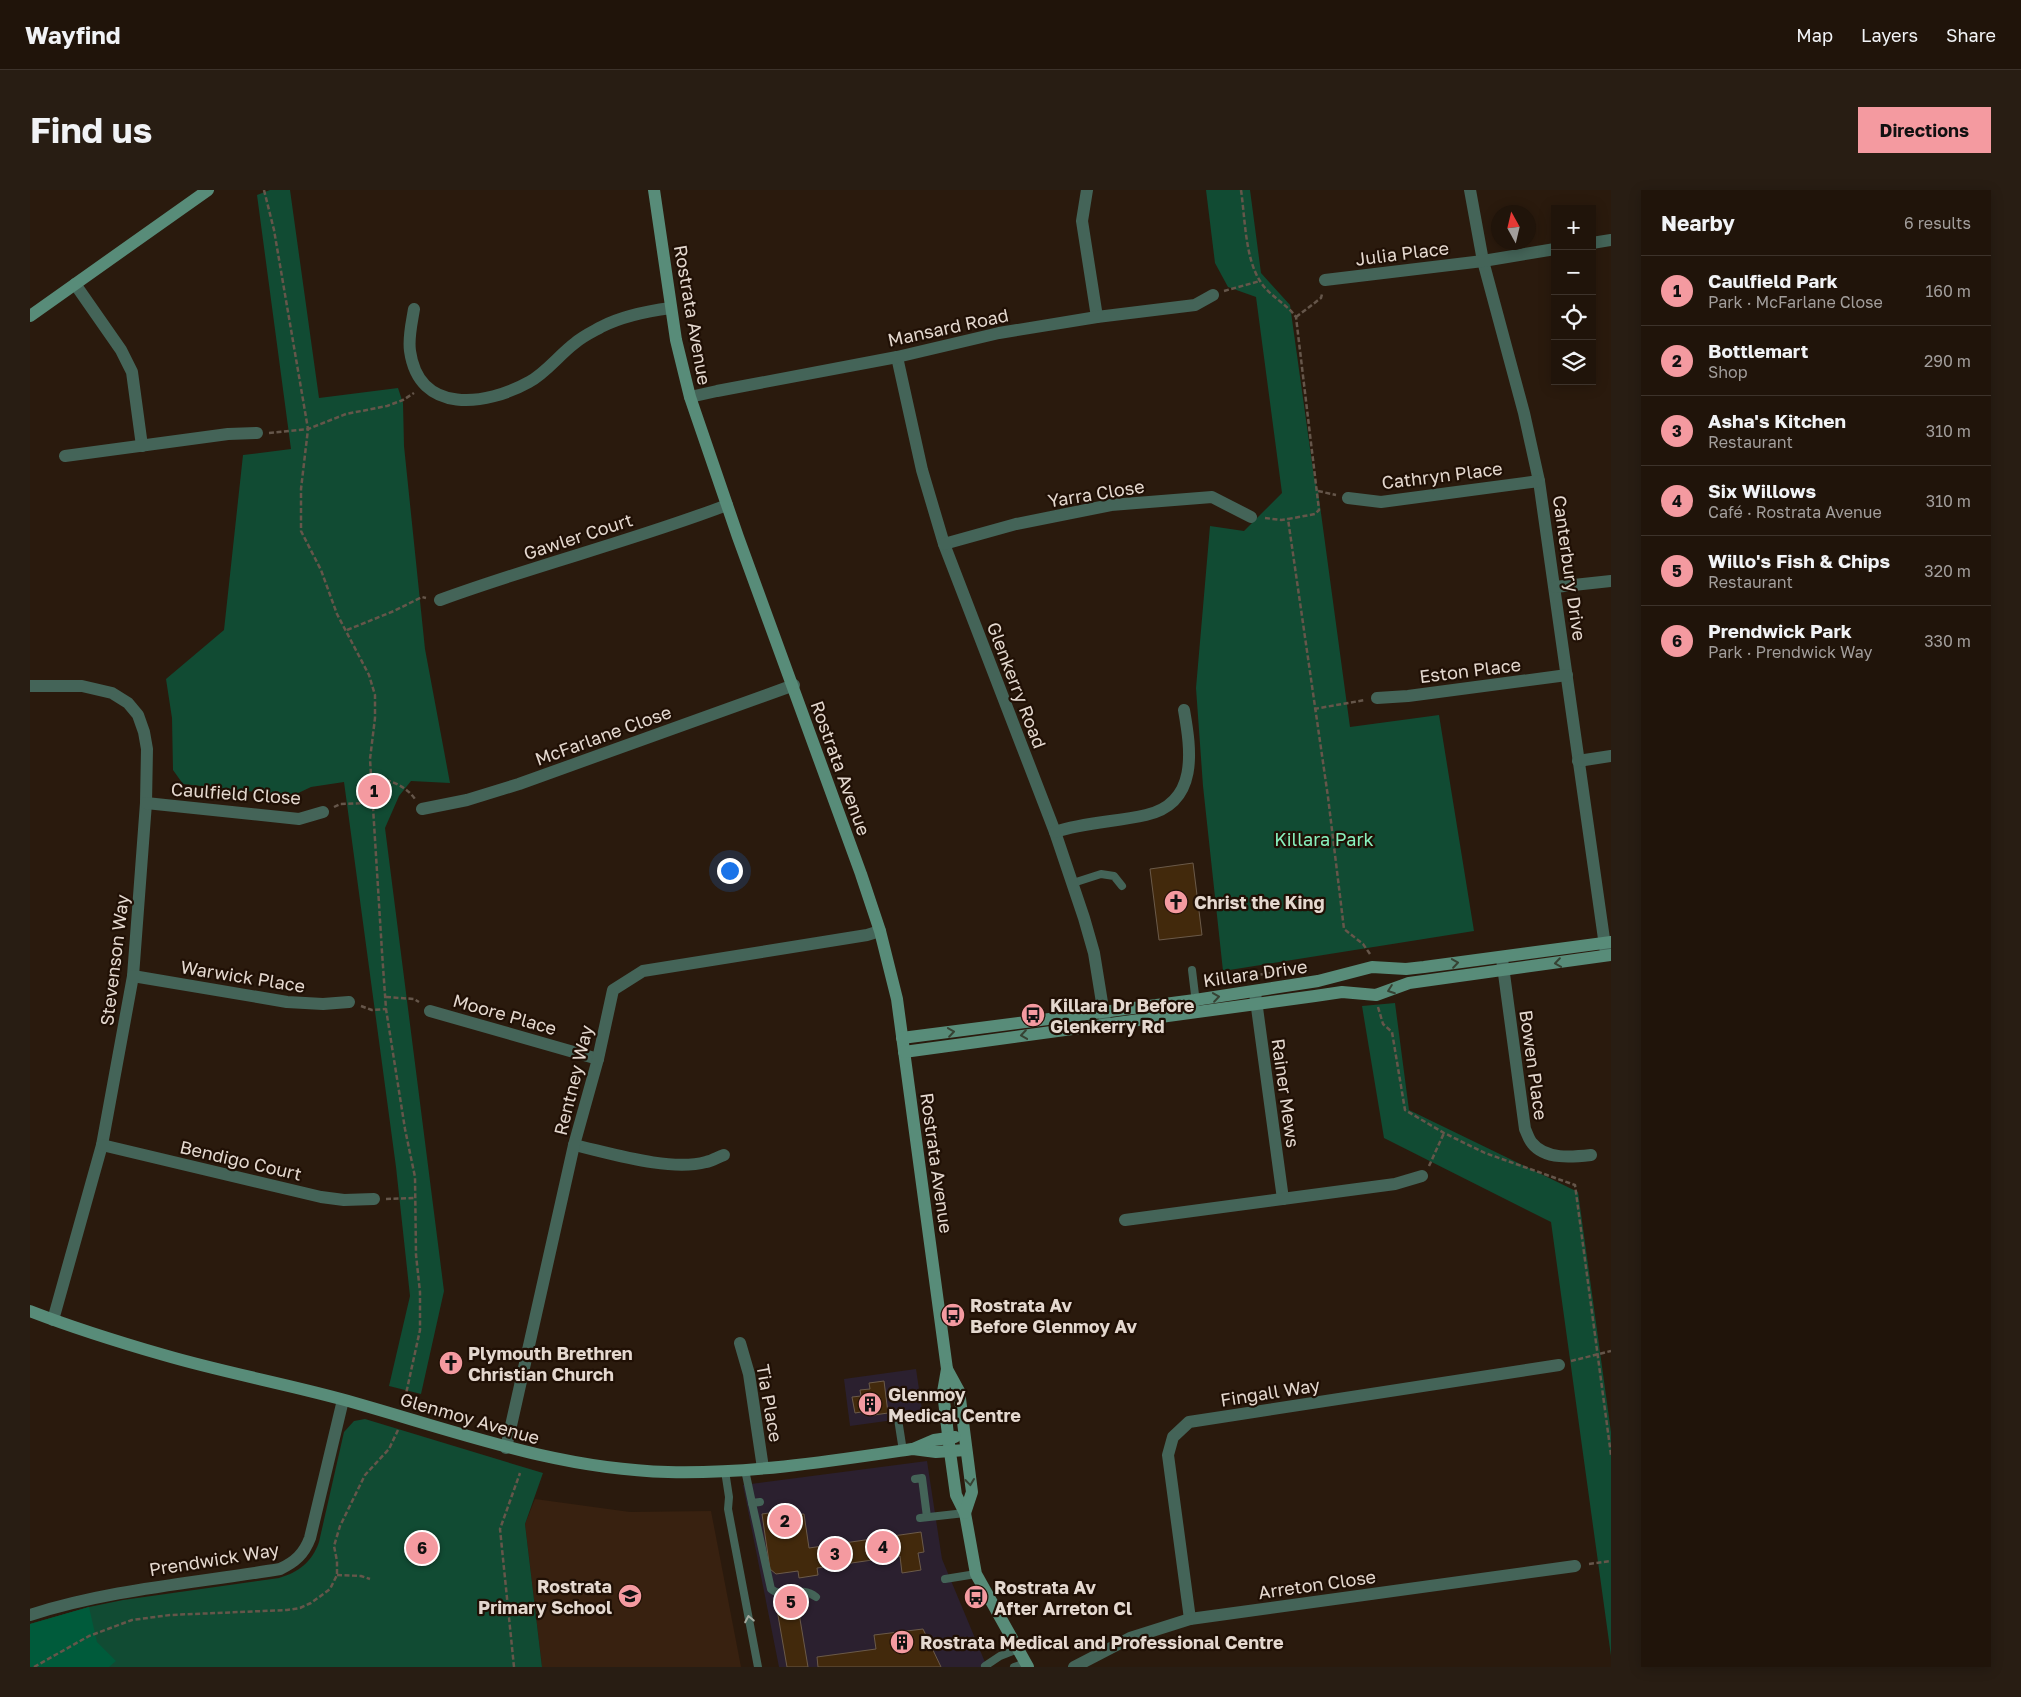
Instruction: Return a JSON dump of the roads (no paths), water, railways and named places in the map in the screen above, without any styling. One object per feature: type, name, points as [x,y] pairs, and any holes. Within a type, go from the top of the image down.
[{"type":"street","points":[[30,316],[208,190]]},
{"type":"street","name":"Rostrata Avenue","points":[[654,190],[671,308],[690,398],[727,505],[794,685],[880,931],[897,999],[947,1369],[943,1392],[956,1495],[965,1513],[976,1574],[1018,1649],[1023,1666]]},
{"type":"street","points":[[1087,190],[1082,221],[1097,317]]},
{"type":"street","name":"Canterbury Drive","points":[[1470,190],[1483,261],[1524,413],[1539,481],[1578,762],[1608,956]]},
{"type":"street","points":[[1596,242],[1611,240]]},
{"type":"street","name":"Julia Place","points":[[1325,280],[1483,261],[1551,250]]},
{"type":"street","points":[[75,284],[121,350],[132,372],[142,446]]},
{"type":"street","name":"Mansard Road","points":[[690,398],[897,357],[999,333],[1097,317],[1195,305],[1213,294]]},
{"type":"street","points":[[414,309],[410,350],[415,369],[424,384],[433,392],[446,399],[457,401],[487,398],[510,392],[532,381],[574,343],[603,326],[650,311],[671,308]]},
{"type":"street","name":"Glenkerry Road","points":[[897,357],[922,470],[944,544],[1073,883],[1094,953],[1105,1024]]},
{"type":"street","points":[[65,456],[228,434],[257,433]]},
{"type":"street","name":"Cathryn Place","points":[[1348,498],[1381,502],[1539,481]]},
{"type":"street","name":"Yarra Close","points":[[944,544],[1016,524],[1111,505],[1212,496],[1251,516]]},
{"type":"street","name":"Gawler Court","points":[[440,600],[474,587],[597,550],[727,505]]},
{"type":"street","points":[[1554,587],[1611,581]]},
{"type":"street","name":"Eston Place","points":[[1377,698],[1408,696],[1567,675]]},
{"type":"street","name":"McFarlane Close","points":[[422,809],[467,800],[520,784],[794,685]]},
{"type":"street","name":"Stevenson Way","points":[[30,686],[82,686],[112,693],[128,703],[138,715],[147,749],[146,803],[132,976],[102,1145],[53,1320]]},
{"type":"street","points":[[1055,832],[1086,823],[1147,815],[1169,805],[1184,788],[1189,767],[1190,741],[1184,710]]},
{"type":"street","points":[[1578,762],[1611,756]]},
{"type":"street","name":"Caulfield Close","points":[[146,803],[299,819],[323,812]]},
{"type":"street","name":"Rentney Way","points":[[506,1448],[574,1145],[598,1059],[613,990],[643,971],[867,935],[880,931]]},
{"type":"street","name":"Killara Drive","points":[[1255,997],[1372,967],[1406,969],[1607,942]]},
{"type":"street","name":"Bowen Place","points":[[1502,956],[1525,1129],[1532,1143],[1543,1152],[1567,1157],[1591,1156]]},
{"type":"street","name":"Killara Drive","points":[[904,1052],[1105,1024],[1196,1006],[1255,997],[1342,992],[1376,995],[1409,983],[1608,956]]},
{"type":"street","name":"Warwick Place","points":[[132,976],[287,1002],[323,1004],[349,1002]]},
{"type":"street","name":"Rainer Mews","points":[[1255,997],[1283,1199]]},
{"type":"street","name":"Killara Drive","points":[[902,1038],[1103,1011],[1196,1006]]},
{"type":"street","name":"Moore Place","points":[[430,1011],[598,1059]]},
{"type":"street","name":"Bendigo Court","points":[[102,1145],[321,1197],[344,1200],[374,1199]]},
{"type":"street","points":[[574,1145],[656,1163],[679,1165],[705,1163],[724,1155]]},
{"type":"street","points":[[1125,1220],[1395,1184],[1422,1176]]},
{"type":"street","name":"Glenmoy Avenue","points":[[30,1311],[165,1355],[343,1400],[506,1448],[564,1461],[618,1469],[670,1472],[725,1471],[908,1450],[950,1452],[966,1450]]},
{"type":"street","name":"Tia Place","points":[[740,1343],[749,1374],[763,1468]]},
{"type":"street","name":"Fingall Way","points":[[1190,1619],[1168,1455],[1173,1437],[1189,1422],[1559,1365]]},
{"type":"street","name":"Rostrata Avenue","points":[[947,1369],[959,1391],[972,1492],[965,1513]]},
{"type":"street","name":"Prendwick Way","points":[[30,1615],[120,1592],[280,1569],[296,1560],[302,1554],[310,1538],[343,1400]]},
{"type":"street","name":"Glenmoy Avenue","points":[[908,1450],[934,1440],[964,1436]]},
{"type":"street","name":"Arreton Close","points":[[1074,1667],[1130,1638],[1190,1619],[1575,1566]]},
{"type":"lane","points":[[1073,883],[1101,874],[1114,876],[1122,886]]},
{"type":"lane","points":[[1192,970],[1196,1006]]},
{"type":"lane","points":[[898,1419],[908,1450]]},
{"type":"lane","points":[[745,1470],[756,1502],[771,1589],[780,1594],[799,1591],[810,1592],[816,1597]]},
{"type":"lane","points":[[725,1471],[729,1497],[728,1510],[758,1667]]},
{"type":"lane","points":[[914,1479],[922,1478],[924,1518],[965,1513]]},
{"type":"lane","points":[[945,1579],[976,1574]]},
{"type":"lane","points":[[985,1666],[1000,1656],[1018,1649]]},
{"type":"place","name":"Caulfield Park","points":[[374,791]]},
{"type":"place","name":"Christ the King","points":[[1176,902]]},
{"type":"place","name":"Killara Dr Before Glenkerry Rd","points":[[1033,1015]]},
{"type":"place","name":"Rostrata Av Before Glenmoy Av","points":[[953,1315]]},
{"type":"place","name":"Plymouth Brethren Christian Church","points":[[451,1363]]},
{"type":"place","name":"Glenmoy Medical Centre","points":[[870,1404]]},
{"type":"place","name":"Bottlemart","points":[[785,1521]]},
{"type":"place","name":"Six Willows","points":[[883,1547]]},
{"type":"place","name":"Prendwick Park","points":[[422,1548]]},
{"type":"place","name":"Asha's Kitchen","points":[[835,1554]]},
{"type":"place","name":"Rostrata Primary School","points":[[630,1596]]},
{"type":"place","name":"Rostrata Av After Arreton Cl","points":[[976,1597]]},
{"type":"place","name":"Willo's Fish & Chips","points":[[791,1602]]},
{"type":"place","name":"Rostrata Medical and Professional Centre","points":[[902,1642]]},
{"type":"park label","name":"Killara Park","points":[[1324,839]]}]
